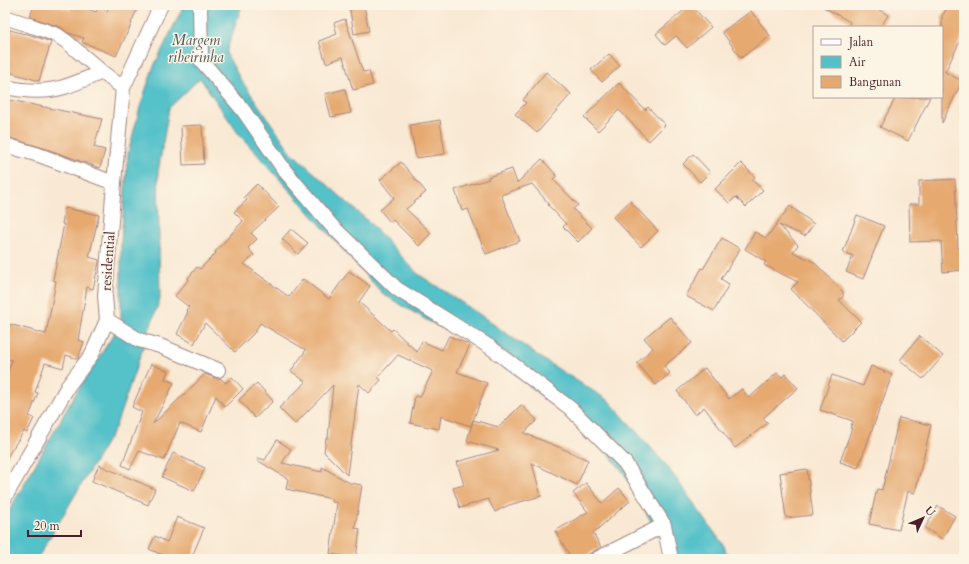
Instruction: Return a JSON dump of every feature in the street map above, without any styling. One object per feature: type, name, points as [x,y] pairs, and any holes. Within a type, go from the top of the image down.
[{"type":"street","name":"residential","points":[[107,320],[104,296],[123,88],[161,5]]},
{"type":"street","points":[[200,5],[201,60],[243,110],[285,171],[331,225],[397,289],[490,347],[570,408],[625,463],[664,525],[671,559]]},
{"type":"street","points":[[5,18],[57,35],[123,88]]},
{"type":"street","points":[[5,87],[28,91],[47,90],[63,87],[102,72]]},
{"type":"street","points":[[5,145],[39,155],[114,183]]},
{"type":"street","points":[[5,497],[68,386],[92,354],[107,320],[139,340],[160,346],[218,370]]},
{"type":"street","points":[[597,559],[664,525]]},
{"type":"water","name":"Margem ribeirinha","points":[[184,5],[242,5],[226,53],[239,77],[291,152],[369,222],[418,274],[476,312],[544,360],[609,401],[667,466],[724,546],[728,559],[672,559],[624,473],[598,441],[480,346],[430,322],[383,294],[238,133],[200,78],[169,108],[158,172],[160,299],[115,428],[37,559],[5,559],[5,518],[76,393],[121,323],[121,241],[128,153],[140,107],[153,68]]},
{"type":"building","points":[[34,5],[56,5],[71,10],[73,5],[76,5],[96,12],[98,7],[107,11],[110,5],[139,5],[116,56],[82,42],[84,38],[68,33],[60,27],[30,17]]},
{"type":"building","points":[[349,5],[364,5],[369,31],[354,34]]},
{"type":"building","points":[[690,5],[711,27],[687,48],[676,36],[665,45],[656,34]]},
{"type":"building","points":[[820,5],[871,5],[888,15],[882,26],[848,26],[850,22]]},
{"type":"building","points":[[949,5],[964,5],[964,33],[945,72],[962,81],[942,123],[943,26],[942,16]]},
{"type":"building","points":[[751,11],[770,36],[741,58],[722,32]]},
{"type":"building","points":[[345,19],[363,72],[369,71],[373,85],[353,90],[343,57],[326,63],[319,41],[337,34],[334,23]]},
{"type":"building","points":[[10,30],[25,33],[51,42],[39,81],[5,71],[5,46]]},
{"type":"building","points":[[609,54],[620,66],[602,82],[591,70]]},
{"type":"building","points":[[546,72],[571,94],[537,133],[515,114],[526,103],[523,100]]},
{"type":"building","points":[[619,83],[645,110],[648,107],[665,125],[649,141],[619,110],[598,131],[584,117]]},
{"type":"building","points":[[345,89],[351,113],[331,117],[325,94]]},
{"type":"building","points":[[895,98],[930,98],[908,141],[880,127]]},
{"type":"building","points":[[5,99],[102,119],[94,147],[105,150],[100,168],[41,147],[5,137]]},
{"type":"building","points":[[440,120],[445,154],[416,158],[410,125]]},
{"type":"building","points":[[202,125],[204,164],[183,165],[181,126]]},
{"type":"building","points":[[693,154],[710,172],[700,182],[683,164]]},
{"type":"building","points":[[542,159],[557,176],[553,179],[578,205],[573,209],[592,228],[578,242],[563,227],[566,224],[548,205],[549,204],[532,184],[501,195],[520,241],[486,254],[468,209],[462,211],[455,190],[489,179],[488,177],[512,169],[517,183]]},
{"type":"building","points":[[401,162],[426,192],[406,209],[431,233],[419,246],[393,220],[390,222],[380,210],[394,198],[380,180]]},
{"type":"building","points":[[741,163],[755,177],[752,180],[763,190],[746,207],[736,197],[729,203],[715,189]]},
{"type":"building","points":[[955,179],[958,248],[964,248],[964,270],[943,272],[941,241],[910,242],[909,204],[919,204],[919,181]]},
{"type":"building","points":[[257,184],[279,207],[251,233],[257,239],[248,248],[254,255],[244,264],[289,297],[303,279],[329,299],[349,271],[370,286],[359,302],[391,331],[393,329],[417,352],[422,341],[442,350],[449,336],[470,345],[457,372],[487,383],[471,426],[441,416],[439,429],[410,423],[415,396],[420,397],[433,371],[398,355],[378,377],[381,380],[369,393],[359,384],[347,475],[324,452],[326,438],[328,438],[333,385],[295,424],[279,408],[306,382],[291,371],[306,350],[260,323],[255,332],[235,352],[205,323],[194,344],[177,334],[188,312],[186,310],[189,307],[175,296],[197,267],[200,269],[216,253],[215,252],[243,221],[234,212],[247,200],[244,197]]},
{"type":"building","points":[[630,201],[658,231],[641,247],[613,217]]},
{"type":"building","points":[[790,206],[814,224],[805,236],[779,225],[798,245],[793,252],[814,262],[843,292],[843,297],[839,300],[861,322],[842,341],[791,289],[798,282],[764,265],[766,262],[745,249],[755,232],[766,238]]},
{"type":"building","points":[[65,208],[99,215],[89,257],[99,260],[99,262],[93,289],[87,287],[78,340],[84,342],[78,359],[66,355],[63,368],[45,363],[35,392],[38,393],[29,416],[34,418],[27,433],[24,431],[5,460],[5,381],[12,360],[5,358],[5,323],[46,334],[56,281],[53,280],[64,224],[62,224]]},
{"type":"building","points":[[857,215],[884,226],[863,279],[846,272],[853,256],[843,252]]},
{"type":"building","points":[[291,229],[308,243],[298,254],[282,239]]},
{"type":"building","points":[[722,238],[740,249],[721,279],[729,284],[714,311],[686,296]]},
{"type":"building","points":[[670,317],[692,343],[664,366],[670,373],[656,385],[637,363],[653,348],[644,338]]},
{"type":"building","points":[[920,336],[943,356],[923,379],[900,360]]},
{"type":"building","points":[[151,364],[168,371],[165,379],[174,383],[153,424],[205,374],[215,378],[220,378],[226,383],[232,377],[243,389],[225,407],[216,396],[201,432],[180,423],[164,460],[139,451],[130,469],[122,465],[142,412],[132,407]]},
{"type":"building","points":[[871,366],[892,375],[858,468],[840,462],[853,421],[820,410],[832,375],[863,386]]},
{"type":"building","points":[[705,368],[729,399],[742,389],[749,398],[777,373],[782,377],[785,374],[798,388],[763,418],[768,423],[735,448],[704,407],[695,415],[677,391]]},
{"type":"building","points":[[257,383],[273,401],[255,418],[239,400]]},
{"type":"building","points":[[521,405],[537,420],[524,433],[588,460],[577,485],[532,463],[541,496],[509,505],[495,512],[488,499],[460,508],[453,488],[464,485],[457,462],[499,450],[467,441],[473,420],[499,427]]},
{"type":"building","points":[[899,418],[931,425],[915,493],[908,491],[899,530],[869,524],[877,489],[882,490]]},
{"type":"building","points":[[277,440],[291,449],[282,463],[322,472],[322,467],[350,483],[362,485],[355,528],[360,529],[356,558],[330,554],[337,503],[332,502],[332,499],[286,489],[288,479],[257,460],[258,458],[265,460]]},
{"type":"building","points":[[173,453],[205,468],[194,491],[162,477]]},
{"type":"building","points":[[99,465],[155,489],[148,505],[92,481]]},
{"type":"building","points":[[807,469],[813,515],[786,518],[780,473]]},
{"type":"building","points":[[586,483],[602,503],[619,488],[630,501],[593,533],[601,547],[580,559],[572,559],[555,531],[588,512],[573,493]]},
{"type":"building","points":[[938,506],[955,516],[942,539],[925,528]]},
{"type":"building","points":[[177,517],[204,528],[191,559],[171,559],[149,549],[155,536],[167,542]]}]
